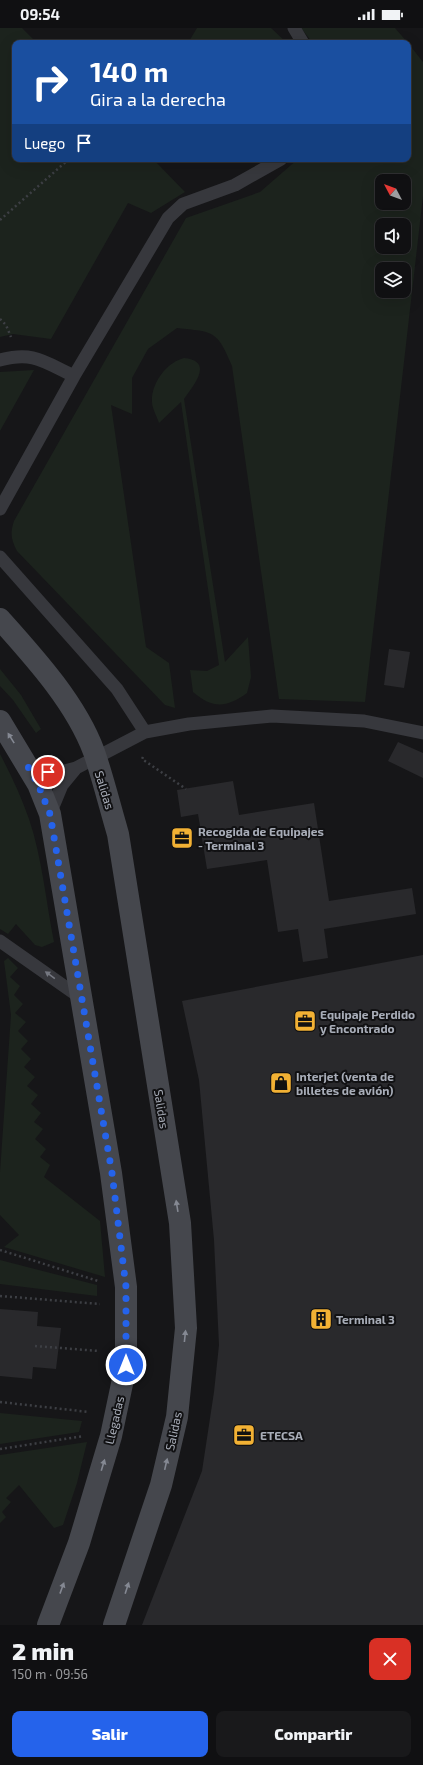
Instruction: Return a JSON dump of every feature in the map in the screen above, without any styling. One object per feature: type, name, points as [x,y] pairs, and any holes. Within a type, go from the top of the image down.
[{"type":"main road","name":"Salidas","points":[[0,619],[42,668],[63,696],[79,722],[93,750],[106,792],[118,834],[180,1222],[186,1328],[177,1417],[161,1485],[114,1625]]},
{"type":"main road","name":"Llegadas","points":[[0,721],[38,784],[50,814],[112,1173],[125,1279],[126,1365],[111,1436],[79,1542],[48,1625]]},
{"type":"lane","points":[[294,28],[301,40]]},
{"type":"lane","points":[[0,509],[74,376],[168,218],[183,204],[235,185],[276,162]]},
{"type":"lane","points":[[0,360],[20,356],[33,356],[74,376]]},
{"type":"lane","points":[[0,557],[117,689],[145,732]]},
{"type":"lane","points":[[27,765],[40,770],[57,773],[76,768],[145,732],[189,724],[272,716],[364,721],[423,733]]},
{"type":"lane","points":[[50,814],[62,785],[76,768]]},
{"type":"lane","points":[[0,941],[81,998]]},
{"type":"path","points":[[0,220],[66,162]]},
{"type":"path","points":[[145,732],[142,759],[186,789]]},
{"type":"path","points":[[0,1250],[103,1282]]},
{"type":"path","points":[[0,1296],[103,1304]]},
{"type":"path","points":[[99,1356],[100,1345]]},
{"type":"path","points":[[35,1346],[99,1351]]},
{"type":"path","points":[[0,1402],[91,1412],[92,1406]]},
{"type":"path","points":[[0,1449],[86,1436]]},
{"type":"shaded area","points":[[0,28],[22,28],[34,40],[12,40],[12,162],[156,162],[185,192],[151,213],[128,203],[51,339],[13,334],[0,337]]},
{"type":"shaded area","points":[[197,28],[271,28],[284,40],[190,40]]},
{"type":"shaded area","points":[[301,28],[395,28],[405,40],[311,40]]},
{"type":"shaded area","points":[[411,47],[423,62],[423,196],[365,702],[279,699],[232,366],[218,339],[207,332],[177,328],[148,349],[132,378],[132,414],[111,405],[146,647],[169,663],[175,708],[165,705],[17,551],[13,543],[12,529],[14,521],[186,218],[260,192],[295,162],[411,162]]},
{"type":"shaded area","points":[[184,358],[193,360],[198,364],[200,369],[196,381],[184,399],[225,662],[248,637],[251,677],[247,693],[233,702],[226,704],[213,704],[200,698],[193,692],[190,670],[207,671],[219,665],[181,402],[159,423],[152,404],[154,388],[161,374],[172,364]]},
{"type":"shaded area","points":[[34,370],[0,431],[0,372]]},
{"type":"shaded area","points":[[0,669],[21,695],[41,729],[36,733],[13,700],[0,686]]},
{"type":"shaded area","points":[[0,754],[23,802],[37,849],[54,942],[42,947],[35,945],[16,924],[8,934],[0,929]]},
{"type":"shaded area","points":[[8,958],[18,968],[10,977],[20,986],[14,995],[23,1004],[15,1013],[26,1022],[18,1031],[28,1041],[21,1049],[31,1059],[24,1067],[35,1077],[27,1086],[38,1095],[31,1104],[41,1113],[34,1122],[43,1129],[35,1139],[46,1149],[40,1157],[50,1165],[44,1177],[100,1221],[105,1277],[4,1247],[19,1235],[0,1215],[0,1172],[11,1015],[4,961]]},
{"type":"shaded area","points":[[0,1260],[97,1285],[97,1296],[0,1284]]},
{"type":"shaded area","points":[[0,1413],[82,1421],[79,1432],[0,1444]]},
{"type":"shaded area","points":[[87,1442],[77,1483],[63,1525],[54,1528],[19,1485],[6,1498],[11,1502],[2,1512],[6,1517],[0,1523],[0,1455]]},
{"type":"building","points":[[389,649],[410,652],[404,688],[384,685]]},
{"type":"building","points":[[398,742],[423,753],[423,778],[388,761]]},
{"type":"building","points":[[233,781],[239,815],[314,803],[329,901],[412,888],[416,914],[324,929],[328,958],[303,962],[298,929],[278,932],[267,860],[207,869],[198,814],[181,817],[177,790]]},
{"type":"building","name":"Terminal 3","points":[[423,955],[423,1625],[142,1625],[202,1471],[214,1392],[219,1345],[214,1240],[199,1080],[182,1001]]},
{"type":"building","points":[[0,1309],[38,1312],[37,1326],[61,1328],[56,1369],[33,1367],[32,1379],[0,1376]]},
{"type":"place","name":"Recogida de Equipajes - Terminal 3","points":[[182,838]]},
{"type":"place","name":"Equipaje Perdido y Encontrado","points":[[305,1021]]},
{"type":"place","name":"Interjet (venta de billetes de avión)","points":[[281,1083]]},
{"type":"place","name":"Terminal 3","points":[[321,1319]]},
{"type":"place","name":"ETECSA","points":[[244,1435]]},
{"type":"route","points":[[48,772],[27,765],[38,784],[50,814],[112,1173],[126,1287],[126,1365]]}]
